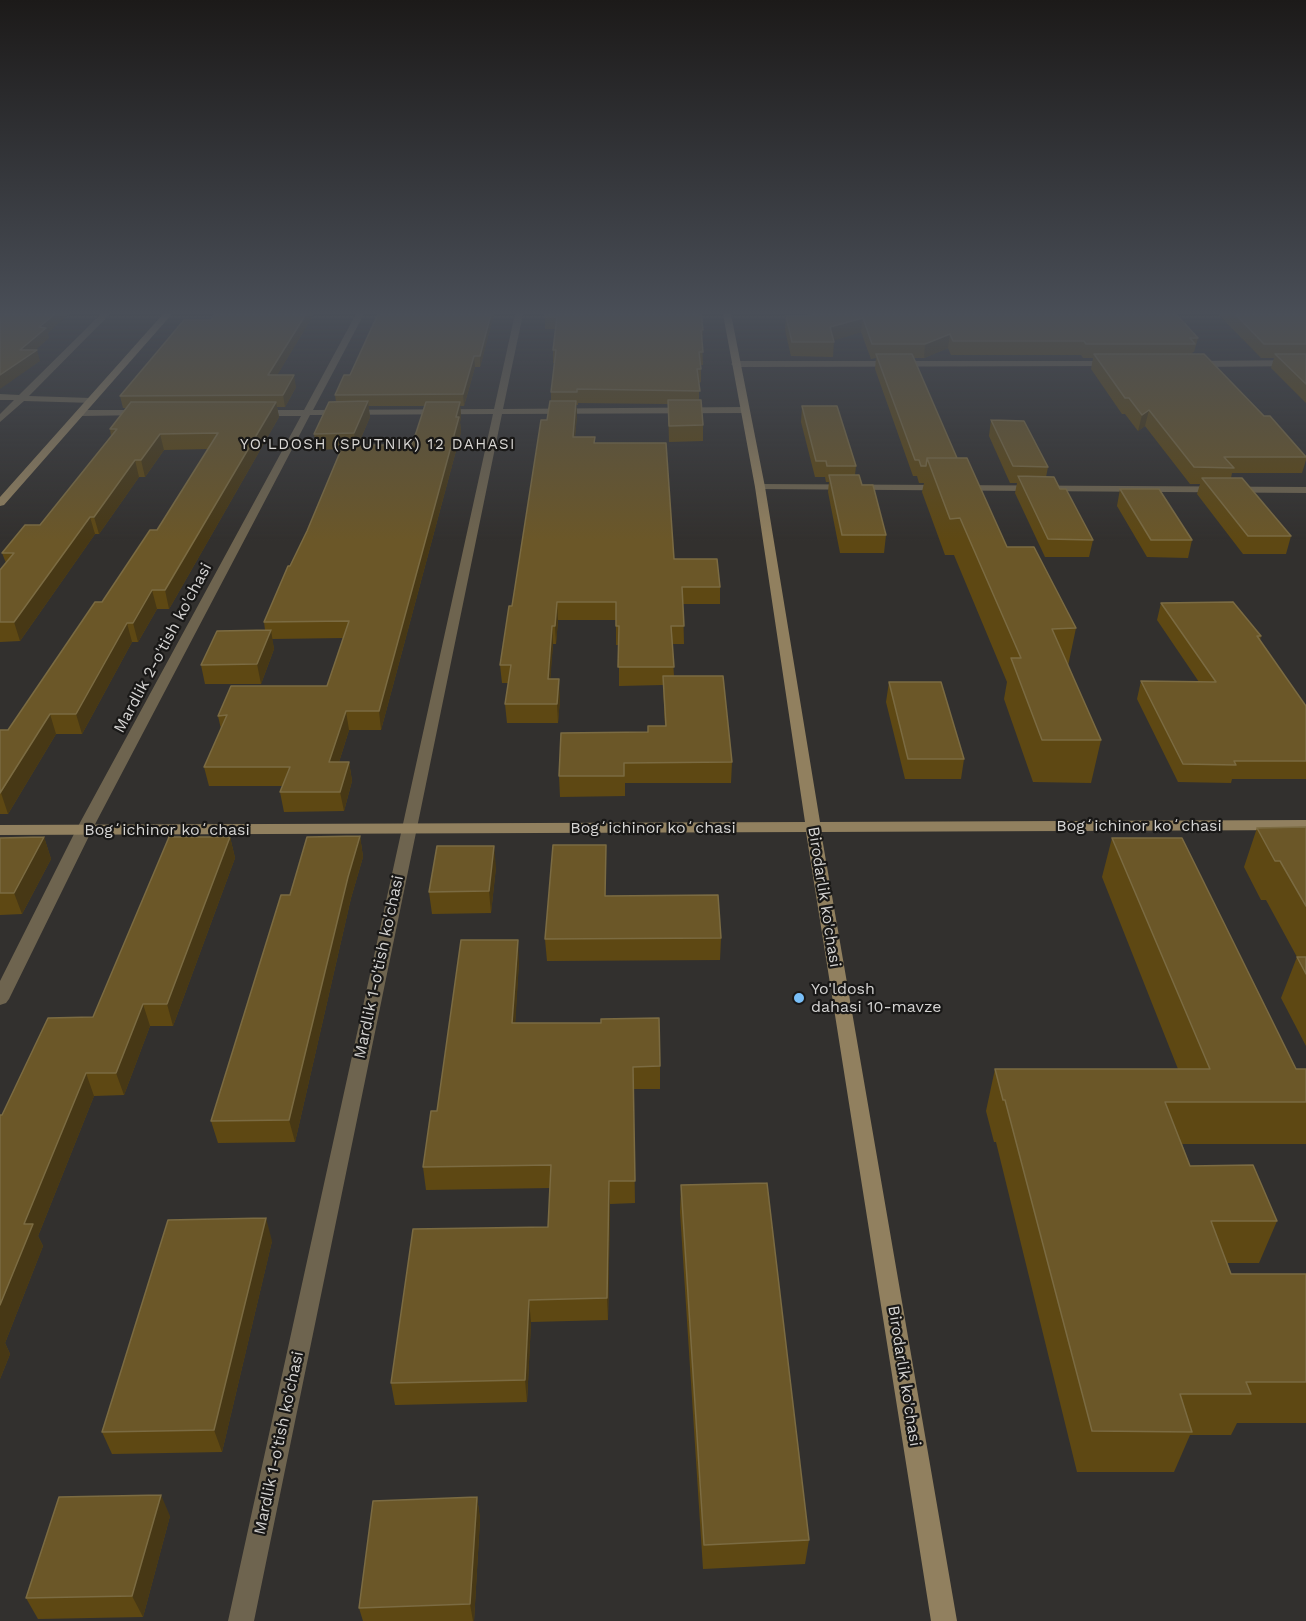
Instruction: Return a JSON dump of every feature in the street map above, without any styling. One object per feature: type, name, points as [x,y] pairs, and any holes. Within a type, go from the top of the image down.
[{"type":"street","points":[[0,419],[29,390]]},
{"type":"street","points":[[0,503],[101,390]]},
{"type":"street","name":"Mardlik 2-o'tish ko'chasi","points":[[0,999],[84,830],[321,390]]},
{"type":"street","name":"Mardlik 1-o'tish ko'chasi","points":[[241,1621],[503,390]]},
{"type":"street","name":"Birodarlik ko'chasi","points":[[740,390],[760,487],[813,827],[944,1621]]},
{"type":"street","points":[[0,397],[91,401]]},
{"type":"street","points":[[249,413],[744,410]]},
{"type":"street","points":[[81,413],[153,413]]},
{"type":"street","points":[[760,487],[1306,490]]},
{"type":"street","name":"Bogʻichinor koʻchasi","points":[[0,830],[1306,825]]},
{"type":"building","points":[[125,390],[286,390],[283,395],[120,396]]},
{"type":"building","points":[[337,390],[464,390],[463,394],[335,395]]},
{"type":"building","points":[[551,390],[577,390],[577,392],[551,392]]},
{"type":"building","points":[[617,390],[700,390],[700,391]]},
{"type":"building","points":[[889,390],[927,390],[957,458],[927,458],[926,466],[921,466],[919,460],[915,460]]},
{"type":"building","points":[[1119,390],[1238,390],[1264,416],[1270,416],[1306,457],[1224,457],[1234,468],[1194,467],[1149,410],[1142,415],[1129,398],[1125,398]]},
{"type":"building","points":[[668,400],[701,400],[703,425],[669,426]]},
{"type":"building","points":[[368,401],[354,433],[314,434],[329,402]]},
{"type":"building","points":[[550,401],[576,401],[573,437],[595,437],[594,443],[666,443],[674,559],[717,559],[720,587],[682,587],[684,626],[671,626],[674,667],[618,667],[619,626],[616,626],[616,602],[557,602],[555,626],[552,626],[548,679],[559,679],[557,704],[505,704],[511,665],[500,665],[509,606],[512,606],[541,420],[547,420]]},
{"type":"building","points":[[131,402],[276,402],[165,590],[152,590],[133,623],[127,623],[76,714],[50,714],[0,793],[0,730],[8,730],[95,602],[102,602],[150,530],[157,530],[218,433],[160,434],[141,460],[135,460],[94,517],[90,517],[14,622],[0,622],[0,570],[14,553],[2,553],[25,525],[40,525],[117,429],[110,429]]},
{"type":"building","points":[[426,402],[460,402],[456,417],[459,417],[379,711],[346,711],[329,762],[349,762],[340,792],[280,792],[290,767],[204,767],[227,715],[218,716],[231,686],[327,686],[349,621],[264,622],[288,566],[307,531],[343,445],[412,445]]},
{"type":"building","points":[[802,406],[837,406],[856,466],[827,466],[826,461],[816,461]]},
{"type":"building","points":[[991,420],[1024,421],[1048,467],[1013,466]]},
{"type":"building","points":[[927,458],[967,458],[1007,547],[1034,547],[1076,628],[1052,629],[1101,740],[1042,740],[1011,658],[1021,658],[960,518],[950,519]]},
{"type":"building","points":[[829,475],[859,475],[862,485],[873,485],[886,535],[842,535]]},
{"type":"building","points":[[1018,476],[1054,477],[1060,489],[1066,489],[1093,540],[1048,539]]},
{"type":"building","points":[[1202,478],[1242,478],[1291,536],[1248,536]]},
{"type":"building","points":[[1120,489],[1159,489],[1192,540],[1151,540]]},
{"type":"building","points":[[1233,602],[1261,636],[1257,636],[1306,706],[1306,761],[1234,761],[1236,765],[1183,764],[1141,681],[1216,682],[1161,603]]},
{"type":"building","points":[[271,630],[257,664],[201,665],[217,631]]},
{"type":"building","points":[[663,676],[723,676],[732,762],[624,763],[624,776],[559,776],[561,733],[648,732],[648,726],[666,726]]},
{"type":"building","points":[[889,682],[941,682],[964,759],[908,759]]},
{"type":"building","points":[[1306,827],[1306,906],[1280,861],[1275,861],[1257,828]]},
{"type":"building","points":[[360,836],[289,1120],[211,1121],[281,895],[290,895],[307,837]]},
{"type":"building","points":[[44,837],[14,893],[0,893],[0,838]]},
{"type":"building","points":[[169,837],[230,837],[167,1004],[143,1004],[116,1073],[86,1073],[24,1224],[33,1224],[0,1305],[0,1115],[48,1018],[93,1017]]},
{"type":"building","points":[[1112,838],[1182,838],[1296,1069],[1306,1069],[1306,1102],[1165,1102],[1190,1166],[1253,1165],[1277,1221],[1211,1221],[1231,1274],[1306,1274],[1306,1382],[1246,1382],[1251,1394],[1180,1394],[1192,1432],[1092,1431],[995,1069],[1210,1069]]},
{"type":"building","points":[[553,845],[606,845],[605,896],[718,895],[721,938],[545,939]]},
{"type":"building","points":[[437,846],[494,846],[489,891],[429,892]]},
{"type":"building","points":[[461,940],[518,940],[512,1023],[601,1023],[601,1019],[659,1018],[660,1066],[633,1067],[635,1181],[609,1181],[607,1298],[529,1300],[525,1380],[391,1383],[413,1229],[548,1227],[551,1165],[423,1167],[431,1111],[437,1111]]},
{"type":"building","points":[[1297,957],[1306,957],[1306,974]]},
{"type":"building","points":[[767,1183],[809,1540],[704,1545],[681,1185]]},
{"type":"building","points":[[266,1218],[214,1430],[102,1432],[168,1220]]},
{"type":"building","points":[[161,1495],[132,1596],[26,1598],[59,1497]]},
{"type":"building","points":[[477,1497],[470,1604],[359,1608],[373,1501]]},
{"type":"place","name":"Yo'ldosh dahasi 10-mavze","points":[[799,998]]},
{"type":"district","name":"YO‘LDOSH (SPUTNIK) 12 DAHASI","points":[[378,445]]}]
